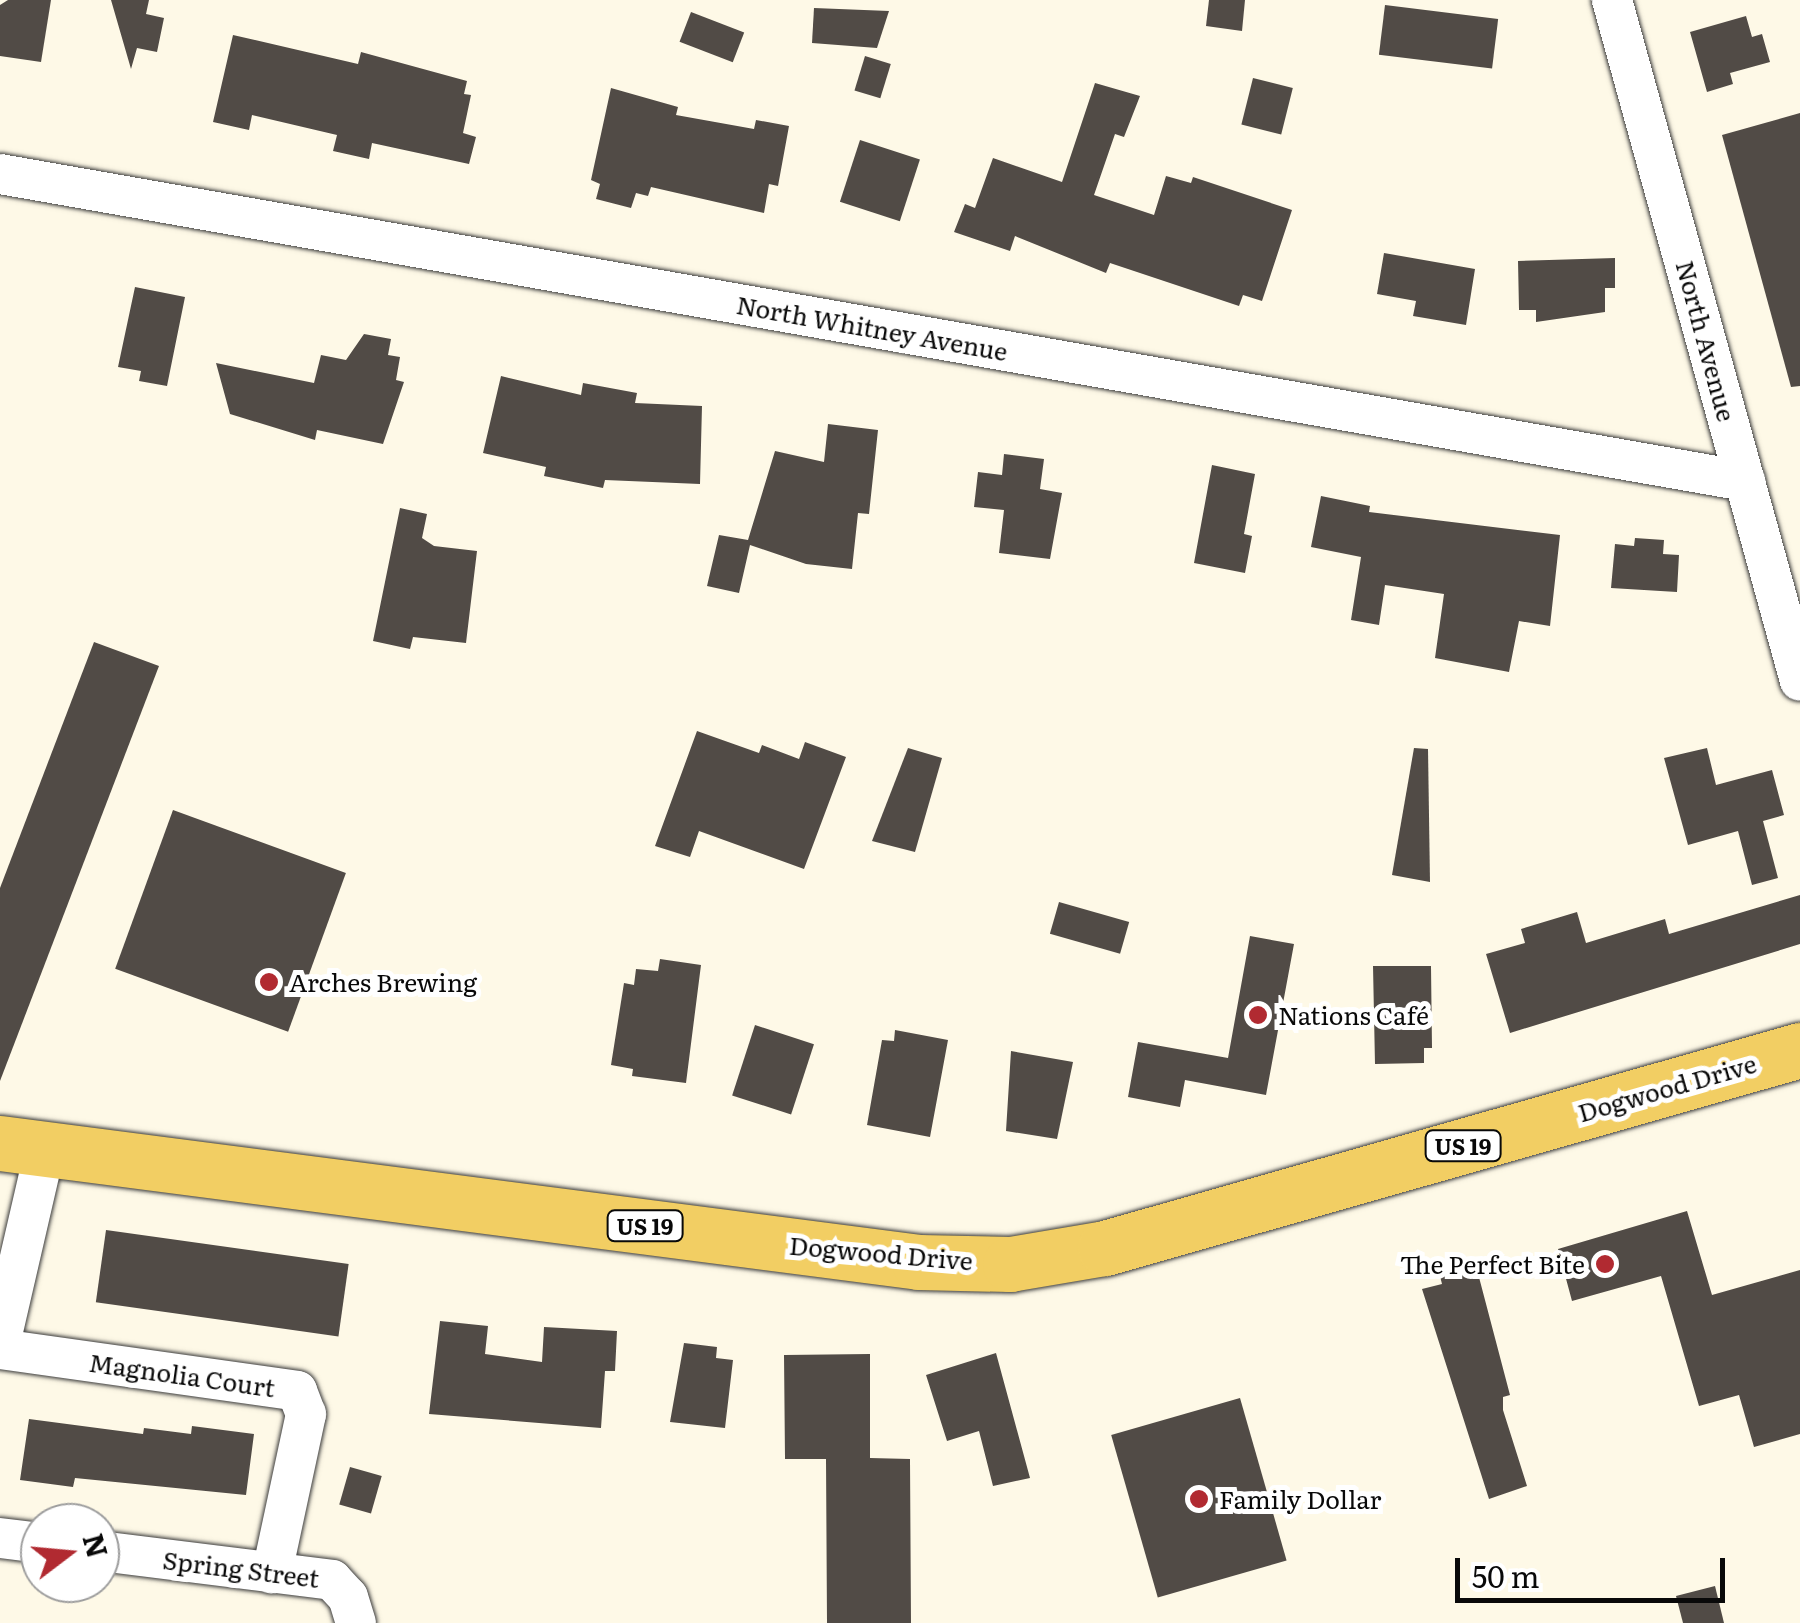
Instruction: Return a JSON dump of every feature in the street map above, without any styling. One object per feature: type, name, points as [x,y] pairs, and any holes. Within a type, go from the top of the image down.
[{"type":"main road","name":"Dogwood Drive","points":[[22,1146],[919,1262],[1010,1264],[1105,1248],[1800,1050]]},
{"type":"street","name":"North Avenue","points":[[1612,0],[1800,682]]},
{"type":"street","name":"North Whitney Avenue","points":[[0,174],[1745,481]]},
{"type":"street","points":[[0,1346],[22,1146]]},
{"type":"street","name":"Magnolia Court","points":[[0,1346],[297,1391],[306,1414],[272,1572]]},
{"type":"street","name":"Spring Street","points":[[120,1553],[332,1580],[348,1597],[356,1623]]},
{"type":"building","points":[[8,0],[51,0],[41,62],[0,56],[0,5]]},
{"type":"building","points":[[111,0],[149,0],[146,14],[164,18],[157,52],[137,48],[131,69]]},
{"type":"building","points":[[1209,0],[1245,0],[1242,31],[1206,26]]},
{"type":"building","points":[[1385,5],[1498,19],[1492,69],[1379,55]]},
{"type":"building","points":[[814,8],[889,11],[877,48],[812,43]]},
{"type":"building","points":[[691,12],[744,32],[733,62],[680,42]]},
{"type":"building","points":[[1746,16],[1752,37],[1762,34],[1770,62],[1730,73],[1733,84],[1707,92],[1690,32]]},
{"type":"building","points":[[233,35],[358,64],[361,52],[467,81],[464,94],[471,95],[463,133],[476,137],[469,164],[372,143],[369,159],[333,151],[337,135],[252,115],[249,130],[213,122]]},
{"type":"building","points":[[865,56],[891,64],[880,98],[854,90]]},
{"type":"building","points":[[1253,78],[1293,88],[1281,134],[1241,125]]},
{"type":"building","points":[[1095,83],[1140,96],[1124,137],[1115,134],[1094,195],[1154,215],[1166,176],[1191,183],[1193,177],[1292,210],[1262,301],[1243,295],[1239,306],[1110,263],[1106,273],[1015,236],[1010,251],[954,232],[965,204],[975,208],[993,158],[1062,182]]},
{"type":"building","points":[[611,88],[678,107],[676,115],[754,129],[756,120],[789,126],[778,186],[769,184],[764,213],[651,187],[648,196],[636,193],[631,208],[596,199],[600,184],[591,180]]},
{"type":"building","points":[[1800,113],[1800,386],[1791,387],[1722,135]]},
{"type":"building","points":[[860,140],[920,159],[900,221],[840,202]]},
{"type":"building","points":[[1384,253],[1475,269],[1466,325],[1413,316],[1416,301],[1377,294]]},
{"type":"building","points":[[1615,258],[1615,288],[1605,288],[1605,312],[1536,322],[1536,310],[1519,310],[1518,261]]},
{"type":"building","points":[[135,287],[185,297],[167,386],[139,381],[141,371],[118,367]]},
{"type":"building","points":[[364,334],[391,339],[388,355],[400,357],[396,380],[404,382],[383,444],[317,430],[315,440],[230,414],[216,363],[314,383],[321,355],[346,360]]},
{"type":"building","points":[[501,376],[581,395],[583,383],[637,393],[635,403],[702,406],[700,484],[605,480],[603,488],[544,476],[546,467],[483,453]]},
{"type":"building","points":[[828,424],[878,430],[869,514],[858,513],[852,569],[806,564],[750,545],[739,593],[707,586],[719,535],[748,540],[775,451],[824,462]]},
{"type":"building","points":[[1004,454],[1044,459],[1040,489],[1062,493],[1050,559],[999,553],[1004,510],[974,507],[978,472],[1002,475]]},
{"type":"building","points":[[1212,465],[1255,474],[1244,534],[1252,536],[1245,573],[1194,563]]},
{"type":"building","points":[[1321,496],[1370,506],[1369,512],[1560,535],[1550,626],[1519,621],[1509,672],[1435,658],[1444,594],[1385,585],[1379,625],[1351,620],[1361,557],[1311,547]]},
{"type":"building","points":[[400,508],[427,514],[422,538],[434,546],[477,551],[466,643],[413,637],[410,649],[373,641]]},
{"type":"building","points":[[1635,538],[1664,540],[1663,554],[1679,555],[1677,592],[1611,588],[1615,544],[1634,546]]},
{"type":"building","points":[[94,642],[159,666],[0,1081],[0,888]]},
{"type":"building","points":[[697,731],[759,753],[762,745],[799,759],[805,742],[846,757],[804,869],[699,831],[690,857],[655,846]]},
{"type":"building","points":[[908,748],[942,758],[915,852],[872,841]]},
{"type":"building","points":[[1414,748],[1428,749],[1430,882],[1392,875]]},
{"type":"building","points":[[1707,748],[1716,785],[1772,770],[1784,815],[1763,821],[1778,878],[1752,885],[1738,831],[1688,845],[1664,758]]},
{"type":"building","points":[[173,810],[346,873],[288,1032],[115,969]]},
{"type":"building","points":[[1800,895],[1800,944],[1510,1033],[1486,954],[1525,943],[1521,929],[1577,912],[1586,943],[1665,919],[1669,934]]},
{"type":"building","points":[[1059,902],[1129,922],[1120,954],[1050,934]]},
{"type":"building","name":"Nations Café","points":[[1250,936],[1294,944],[1266,1095],[1185,1080],[1180,1107],[1128,1097],[1138,1042],[1228,1058]]},
{"type":"building","points":[[660,959],[701,965],[686,1083],[632,1076],[633,1069],[611,1065],[624,983],[634,985],[636,969],[658,971]]},
{"type":"building","points":[[1373,966],[1431,966],[1432,1048],[1424,1048],[1424,1063],[1375,1064]]},
{"type":"building","points":[[755,1025],[814,1044],[791,1115],[732,1095]]},
{"type":"building","points":[[895,1030],[948,1040],[930,1137],[867,1125],[882,1040],[894,1041]]},
{"type":"building","points":[[1011,1051],[1073,1062],[1057,1139],[1006,1131]]},
{"type":"building","points":[[1687,1211],[1712,1295],[1800,1270],[1800,1434],[1754,1447],[1739,1395],[1699,1406],[1661,1276],[1572,1301],[1558,1249]]},
{"type":"building","points":[[106,1230],[349,1264],[338,1336],[96,1302]]},
{"type":"building","points":[[1475,1262],[1510,1395],[1503,1397],[1503,1410],[1527,1486],[1489,1499],[1422,1289],[1442,1284],[1439,1272]]},
{"type":"building","points":[[440,1321],[488,1326],[485,1354],[542,1362],[544,1327],[617,1331],[615,1371],[605,1371],[601,1428],[429,1414]]},
{"type":"building","points":[[684,1343],[717,1347],[716,1358],[733,1360],[725,1428],[670,1422]]},
{"type":"building","points":[[996,1353],[1030,1478],[993,1486],[979,1431],[947,1441],[926,1375]]},
{"type":"building","points":[[870,1354],[870,1458],[910,1459],[911,1623],[827,1623],[826,1459],[785,1459],[784,1355]]},
{"type":"building","name":"Family Dollar","points":[[1240,1398],[1287,1560],[1158,1597],[1111,1435]]},
{"type":"building","points":[[29,1419],[143,1434],[144,1428],[191,1434],[192,1426],[254,1434],[246,1495],[75,1478],[73,1487],[20,1480]]},
{"type":"building","points":[[350,1467],[382,1476],[371,1514],[339,1504]]},
{"type":"building","points":[[1715,1586],[1724,1623],[1683,1623],[1676,1596]]},
{"type":"place","name":"Arches Brewing","points":[[269,982]]},
{"type":"place","name":"Nations Café","points":[[1258,1015]]},
{"type":"place","name":"The Perfect Bite","points":[[1605,1264]]},
{"type":"place","name":"Family Dollar","points":[[1199,1499]]}]
